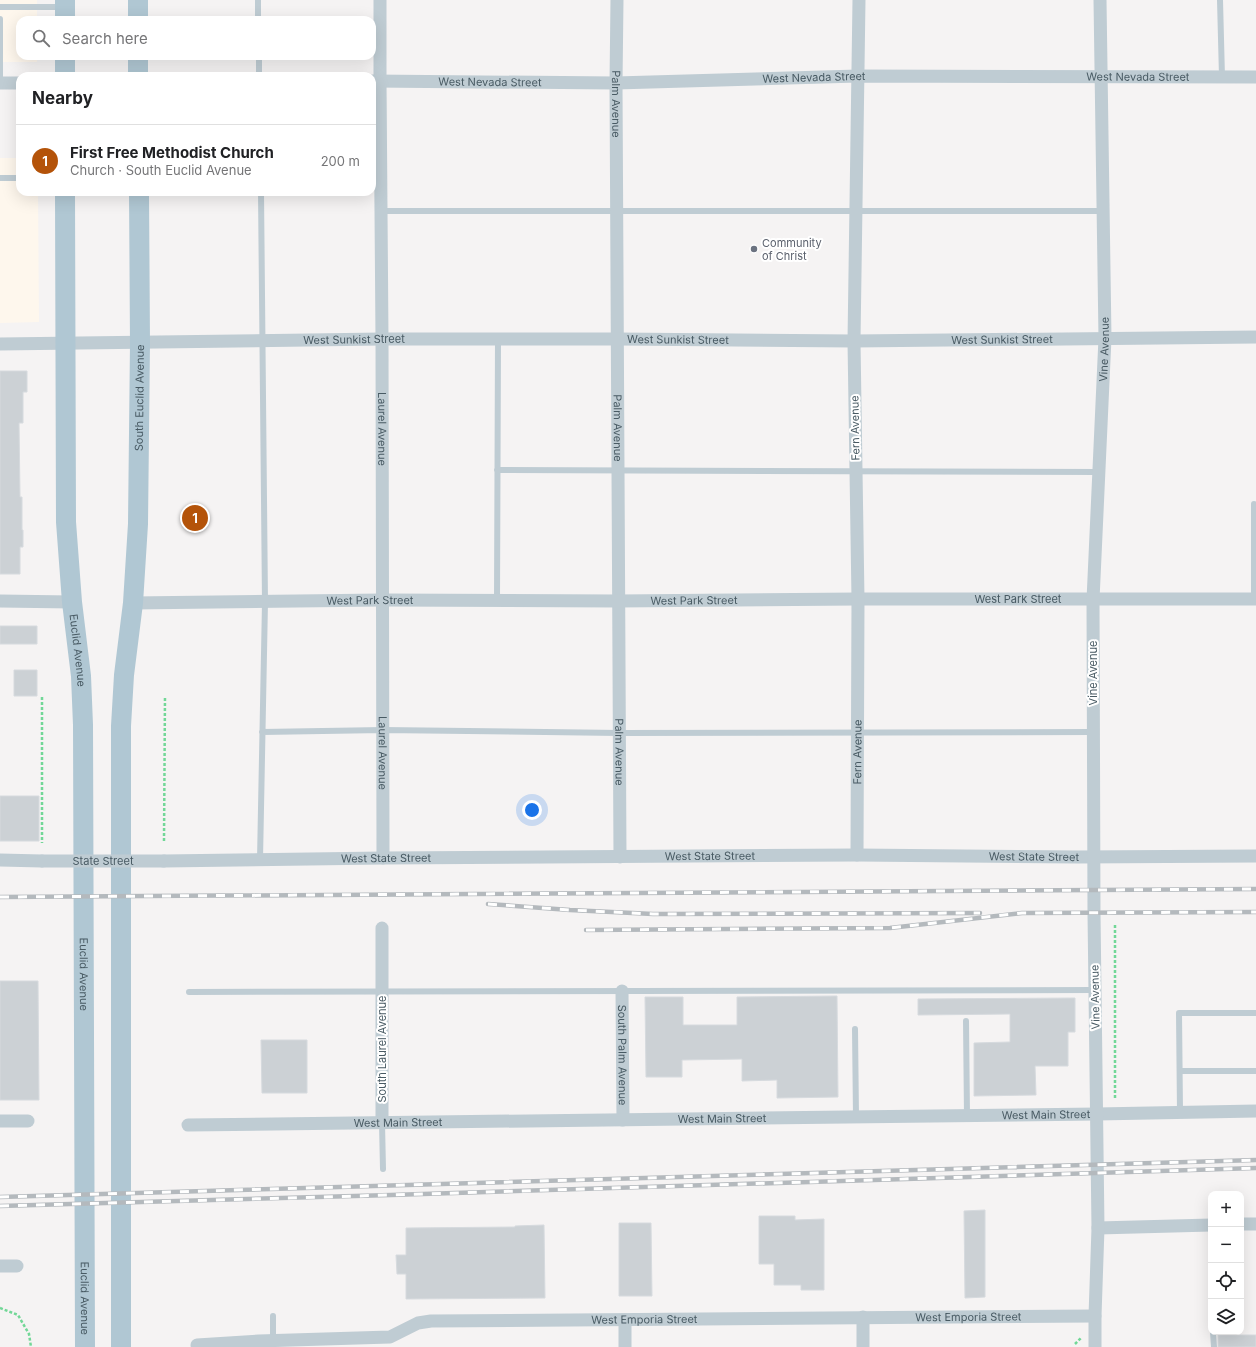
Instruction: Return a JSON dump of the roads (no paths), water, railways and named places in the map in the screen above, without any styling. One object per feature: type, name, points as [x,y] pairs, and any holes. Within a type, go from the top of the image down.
[{"type":"main road","points":[[138,0],[138,16]]},
{"type":"main road","points":[[65,60],[65,72]]},
{"type":"main road","points":[[138,60],[138,72]]},
{"type":"main road","points":[[65,196],[66,522],[72,602]]},
{"type":"main road","name":"South Euclid Avenue","points":[[133,603],[138,524],[140,343],[139,196]]},
{"type":"main road","name":"Euclid Avenue","points":[[72,602],[81,676],[83,725],[85,1347]]},
{"type":"main road","points":[[121,1347],[121,726],[124,675],[133,603]]},
{"type":"street","name":"Laurel Avenue","points":[[380,0],[376,81],[381,211],[383,858]]},
{"type":"street","name":"Palm Avenue","points":[[617,0],[616,83],[620,857]]},
{"type":"street","name":"Fern Avenue","points":[[857,855],[858,599],[854,341],[858,0]]},
{"type":"street","name":"Vine Avenue","points":[[1095,1347],[1098,1228],[1093,600],[1105,338],[1100,0]]},
{"type":"street","name":"West Nevada Street","points":[[376,81],[616,83],[858,76],[1256,77]]},
{"type":"street","points":[[0,83],[16,83]]},
{"type":"street","name":"West Sunkist Street","points":[[0,344],[382,339],[854,341],[1256,337]]},
{"type":"street","name":"West Park Street","points":[[133,603],[382,600],[618,601],[858,599],[1255,599]]},
{"type":"street","points":[[0,601],[72,602]]},
{"type":"street","name":"West State Street","points":[[164,861],[857,855],[1094,857],[1256,856]]},
{"type":"street","name":"State Street","points":[[0,860],[164,861]]},
{"type":"street","name":"South Laurel Avenue","points":[[382,928],[382,1123]]},
{"type":"street","name":"South Palm Avenue","points":[[622,991],[624,1120]]},
{"type":"street","name":"West Main Street","points":[[188,1125],[967,1116],[1256,1111]]},
{"type":"street","points":[[0,1121],[28,1121]]},
{"type":"street","points":[[1244,1224],[1256,1224]]},
{"type":"street","points":[[1098,1228],[1208,1225]]},
{"type":"street","points":[[0,1266],[17,1266]]},
{"type":"street","name":"West Emporia Street","points":[[197,1345],[259,1344],[273,1341],[390,1342],[418,1323],[431,1321],[1095,1316]]},
{"type":"street","points":[[863,1317],[863,1347]]},
{"type":"street","points":[[625,1320],[625,1347]]},
{"type":"lane","points":[[258,0],[258,16]]},
{"type":"lane","points":[[1220,0],[1222,77]]},
{"type":"lane","points":[[0,7],[65,9]]},
{"type":"lane","points":[[0,19],[0,83]]},
{"type":"lane","points":[[258,60],[259,72]]},
{"type":"lane","points":[[0,178],[16,178]]},
{"type":"lane","points":[[260,860],[265,602],[261,196]]},
{"type":"lane","points":[[381,211],[1103,212]]},
{"type":"lane","points":[[497,600],[498,339]]},
{"type":"lane","points":[[497,470],[1099,472]]},
{"type":"lane","points":[[1254,504],[1255,599]]},
{"type":"lane","points":[[262,732],[383,730],[857,734],[1093,732]]},
{"type":"lane","points":[[189,992],[1095,990]]},
{"type":"lane","points":[[1180,1112],[1179,1013],[1256,1013]]},
{"type":"lane","points":[[966,1021],[967,1116]]},
{"type":"lane","points":[[855,1029],[856,1117]]},
{"type":"lane","points":[[1180,1071],[1256,1071]]},
{"type":"lane","name":"South Laurel Avenue","points":[[382,1123],[383,1169]]},
{"type":"lane","points":[[273,1316],[273,1341]]},
{"type":"lane","points":[[1213,1335],[1214,1347]]},
{"type":"railway","points":[[0,897],[1256,889]]},
{"type":"railway","points":[[488,904],[653,914],[980,913]]},
{"type":"railway","points":[[586,930],[890,928],[1022,913],[1256,912]]},
{"type":"railway","points":[[0,1197],[1256,1160]]},
{"type":"railway","points":[[0,1206],[1256,1168]]},
{"type":"place","name":"Community of Christ","points":[[754,249]]},
{"type":"place","name":"First Free Methodist Church","points":[[195,518]]}]
